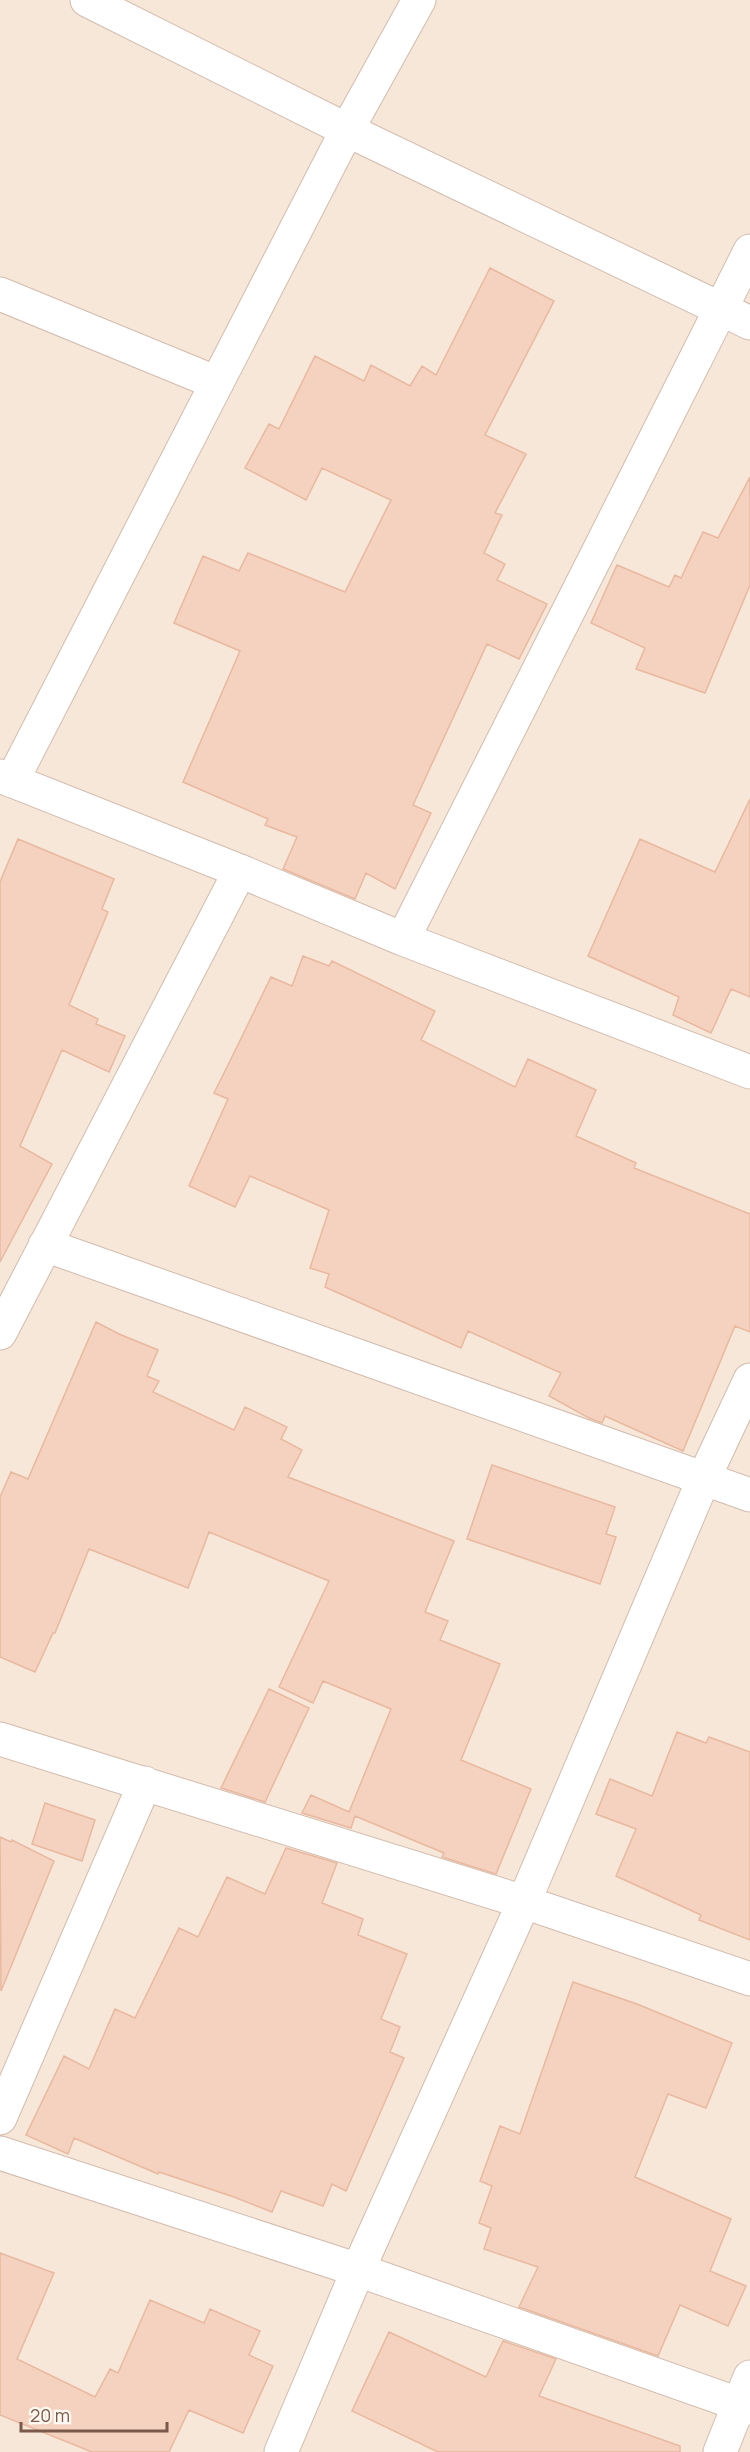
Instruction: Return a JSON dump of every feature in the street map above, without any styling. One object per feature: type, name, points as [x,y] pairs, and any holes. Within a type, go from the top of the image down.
[{"type":"street","points":[[87,0],[346,130],[750,323]]},
{"type":"street","points":[[419,0],[346,130],[217,382],[6,778],[403,939],[750,1072]]},
{"type":"street","points":[[403,939],[750,251]]},
{"type":"street","points":[[0,294],[217,382]]},
{"type":"street","points":[[0,1334],[240,871]]},
{"type":"street","points":[[45,1245],[750,1495]]},
{"type":"street","points":[[281,2452],[358,2270],[524,1902],[704,1478],[750,1380]]},
{"type":"street","points":[[0,1739],[524,1902],[750,1979]]},
{"type":"street","points":[[0,2118],[145,1783]]},
{"type":"street","points":[[0,2153],[746,2397],[720,2452]]},
{"type":"shaded area","points":[[0,0],[750,0],[750,2452],[0,2452]]},
{"type":"building","points":[[490,268],[554,301],[485,435],[526,454],[495,513],[502,515],[484,553],[505,564],[497,580],[547,604],[519,659],[487,644],[413,805],[431,813],[395,889],[366,873],[355,899],[283,869],[297,837],[265,825],[268,819],[183,782],[240,651],[174,623],[203,556],[239,571],[248,553],[345,592],[391,500],[322,468],[306,500],[245,468],[269,424],[279,429],[315,356],[364,381],[371,365],[410,386],[422,366],[436,375]]},
{"type":"building","points":[[750,477],[750,585],[705,693],[636,669],[645,648],[591,623],[617,565],[669,587],[675,575],[681,578],[703,532],[718,538]]},
{"type":"building","points":[[750,799],[750,997],[731,989],[711,1033],[673,1015],[679,997],[588,956],[640,839],[715,872]]},
{"type":"building","points":[[18,839],[114,879],[102,909],[108,912],[69,1005],[98,1019],[96,1024],[125,1036],[109,1072],[62,1050],[20,1146],[52,1164],[0,1262],[0,882]]},
{"type":"building","points":[[303,956],[329,966],[332,961],[435,1011],[421,1040],[515,1087],[528,1059],[596,1090],[576,1136],[636,1163],[634,1168],[750,1214],[750,1332],[735,1326],[683,1451],[605,1416],[602,1423],[589,1418],[549,1396],[561,1373],[468,1331],[461,1348],[325,1287],[329,1274],[310,1268],[329,1210],[250,1176],[235,1207],[189,1186],[228,1099],[214,1093],[271,977],[292,986]]},
{"type":"building","points":[[96,1322],[158,1350],[147,1376],[159,1381],[153,1392],[234,1430],[245,1407],[287,1427],[281,1439],[302,1450],[288,1477],[454,1541],[425,1612],[448,1621],[440,1640],[500,1664],[461,1760],[531,1789],[496,1874],[442,1857],[444,1853],[355,1816],[351,1828],[302,1813],[311,1795],[349,1812],[391,1709],[323,1681],[313,1703],[279,1687],[329,1581],[209,1532],[188,1588],[89,1549],[55,1633],[35,1672],[0,1657],[0,1497],[11,1472],[28,1479]]},
{"type":"building","points":[[492,1465],[615,1507],[606,1534],[616,1537],[600,1584],[467,1539]]},
{"type":"building","points":[[269,1689],[309,1708],[265,1802],[221,1788]]},
{"type":"building","points":[[677,1732],[706,1743],[709,1737],[750,1752],[750,1940],[699,1920],[701,1915],[616,1876],[636,1829],[596,1814],[610,1779],[652,1796]]},
{"type":"building","points":[[45,1803],[95,1820],[82,1861],[32,1844]]},
{"type":"building","points":[[0,1837],[11,1842],[12,1840],[54,1861],[1,1991]]},
{"type":"building","points":[[286,1848],[337,1863],[322,1903],[363,1919],[358,1935],[407,1954],[381,2019],[400,2027],[390,2052],[404,2058],[346,2191],[332,2184],[323,2206],[281,2191],[272,2212],[159,2172],[158,2174],[74,2138],[68,2154],[26,2135],[64,2056],[89,2069],[115,2009],[135,2018],[179,1928],[198,1937],[227,1877],[265,1894]]},
{"type":"building","points":[[573,1982],[637,2004],[732,2043],[706,2108],[668,2094],[635,2177],[731,2219],[710,2271],[746,2286],[728,2326],[680,2305],[658,2356],[519,2307],[538,2267],[484,2249],[491,2228],[479,2223],[492,2186],[480,2181],[500,2126],[520,2134]]},
{"type":"building","points":[[0,2253],[54,2273],[17,2359],[95,2397],[110,2369],[118,2373],[150,2300],[204,2323],[210,2309],[260,2331],[249,2355],[273,2366],[243,2433],[189,2410],[169,2452],[92,2452],[0,2415]]},
{"type":"building","points":[[389,2332],[486,2377],[503,2341],[556,2359],[539,2396],[680,2446],[680,2452],[438,2452],[352,2411]]}]
